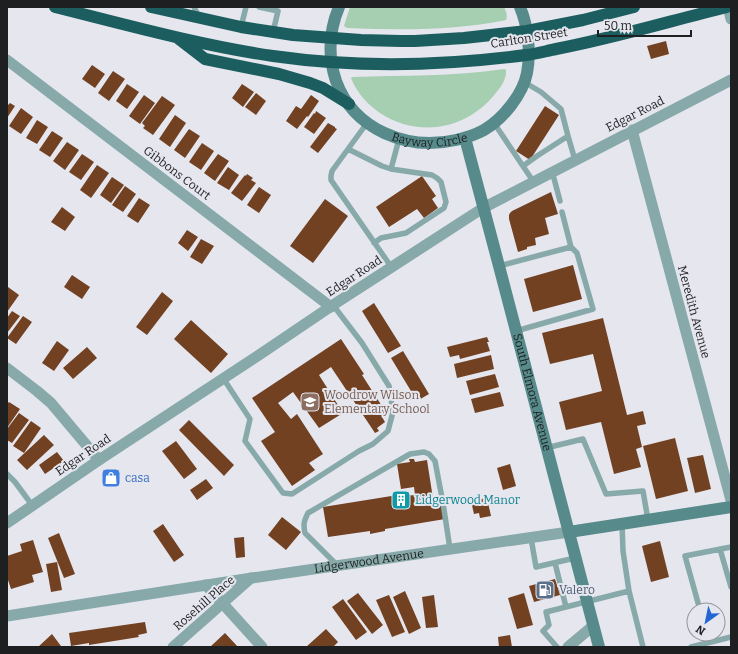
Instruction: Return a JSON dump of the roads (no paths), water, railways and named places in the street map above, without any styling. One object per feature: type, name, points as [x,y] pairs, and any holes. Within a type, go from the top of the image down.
[{"type":"highway","name":"Carlton Street","points":[[55,7],[205,43],[272,56],[331,62],[385,64],[459,62],[528,55],[615,36],[727,7]]},
{"type":"highway","name":"Carlton Street","points":[[151,7],[196,12],[241,27],[293,35],[361,40],[415,41],[464,38],[527,31],[583,20],[634,7]]},
{"type":"highway","points":[[175,36],[205,59],[314,84],[349,104]]},
{"type":"main road","name":"Bayway Circle","points":[[339,7],[330,38],[331,62],[338,85],[349,104],[361,118],[380,131],[399,139],[427,143],[445,142],[464,138],[482,131],[494,123],[507,111],[517,96],[527,73],[527,31],[520,7]]},
{"type":"main road","name":"South Elmora Avenue","points":[[464,138],[499,266],[598,647]]},
{"type":"main road","name":"Lidgerwood Avenue","points":[[569,532],[731,507]]},
{"type":"street","points":[[727,7],[731,19]]},
{"type":"street","name":"Gibbons Court","points":[[7,60],[332,306]]},
{"type":"street","name":"Edgar Road","points":[[7,522],[332,306],[483,208],[552,171],[731,80]]},
{"type":"street","name":"Meredith Avenue","points":[[632,130],[731,500]]},
{"type":"street","points":[[7,368],[51,404],[99,460]]},
{"type":"street","name":"Lidgerwood Avenue","points":[[7,616],[337,565],[569,532]]},
{"type":"street","name":"Rosehill Place","points":[[173,647],[252,578]]},
{"type":"street","points":[[206,585],[262,647]]},
{"type":"street","points":[[568,647],[593,626]]},
{"type":"lane","points":[[241,27],[246,7]]},
{"type":"lane","points":[[260,7],[280,9],[273,32]]},
{"type":"lane","points":[[524,82],[541,92],[561,109],[575,160]]},
{"type":"lane","points":[[367,123],[332,171],[331,180],[392,268]]},
{"type":"lane","points":[[494,123],[533,182]]},
{"type":"lane","points":[[523,166],[568,136]]},
{"type":"lane","points":[[391,169],[399,139]]},
{"type":"lane","points":[[348,149],[382,166],[391,169],[432,175],[441,182],[446,202],[444,208],[406,233],[381,238],[374,243]]},
{"type":"lane","points":[[552,171],[560,201]]},
{"type":"lane","points":[[516,331],[594,309],[577,253],[571,247],[562,212]]},
{"type":"lane","points":[[499,266],[571,247]]},
{"type":"lane","points":[[223,378],[250,419],[245,441],[283,493],[292,494],[359,451],[373,444],[388,431],[393,412],[389,386],[362,343],[332,306]]},
{"type":"lane","points":[[546,448],[583,439],[606,494],[643,491],[648,520]]},
{"type":"lane","points":[[337,565],[305,533],[303,527],[304,520],[308,513],[410,454],[424,452],[429,454],[435,461],[450,549]]},
{"type":"lane","points":[[7,474],[15,482],[32,505]]},
{"type":"lane","points":[[622,524],[623,551],[629,590],[643,647]]},
{"type":"lane","points":[[531,538],[536,567],[575,558]]},
{"type":"lane","points":[[698,602],[685,556],[731,547]]},
{"type":"lane","points":[[720,549],[731,587]]},
{"type":"lane","points":[[555,563],[566,607]]},
{"type":"lane","points":[[558,647],[543,631],[549,625],[546,612],[629,590]]},
{"type":"lane","points":[[691,647],[731,637]]},
{"type":"place","name":"Woodrow Wilson Elementary School","points":[[310,402]]},
{"type":"place","name":"casa","points":[[111,478]]},
{"type":"place","name":"Lidgerwood Manor","points":[[401,500]]},
{"type":"place","name":"Valero","points":[[545,590]]}]
